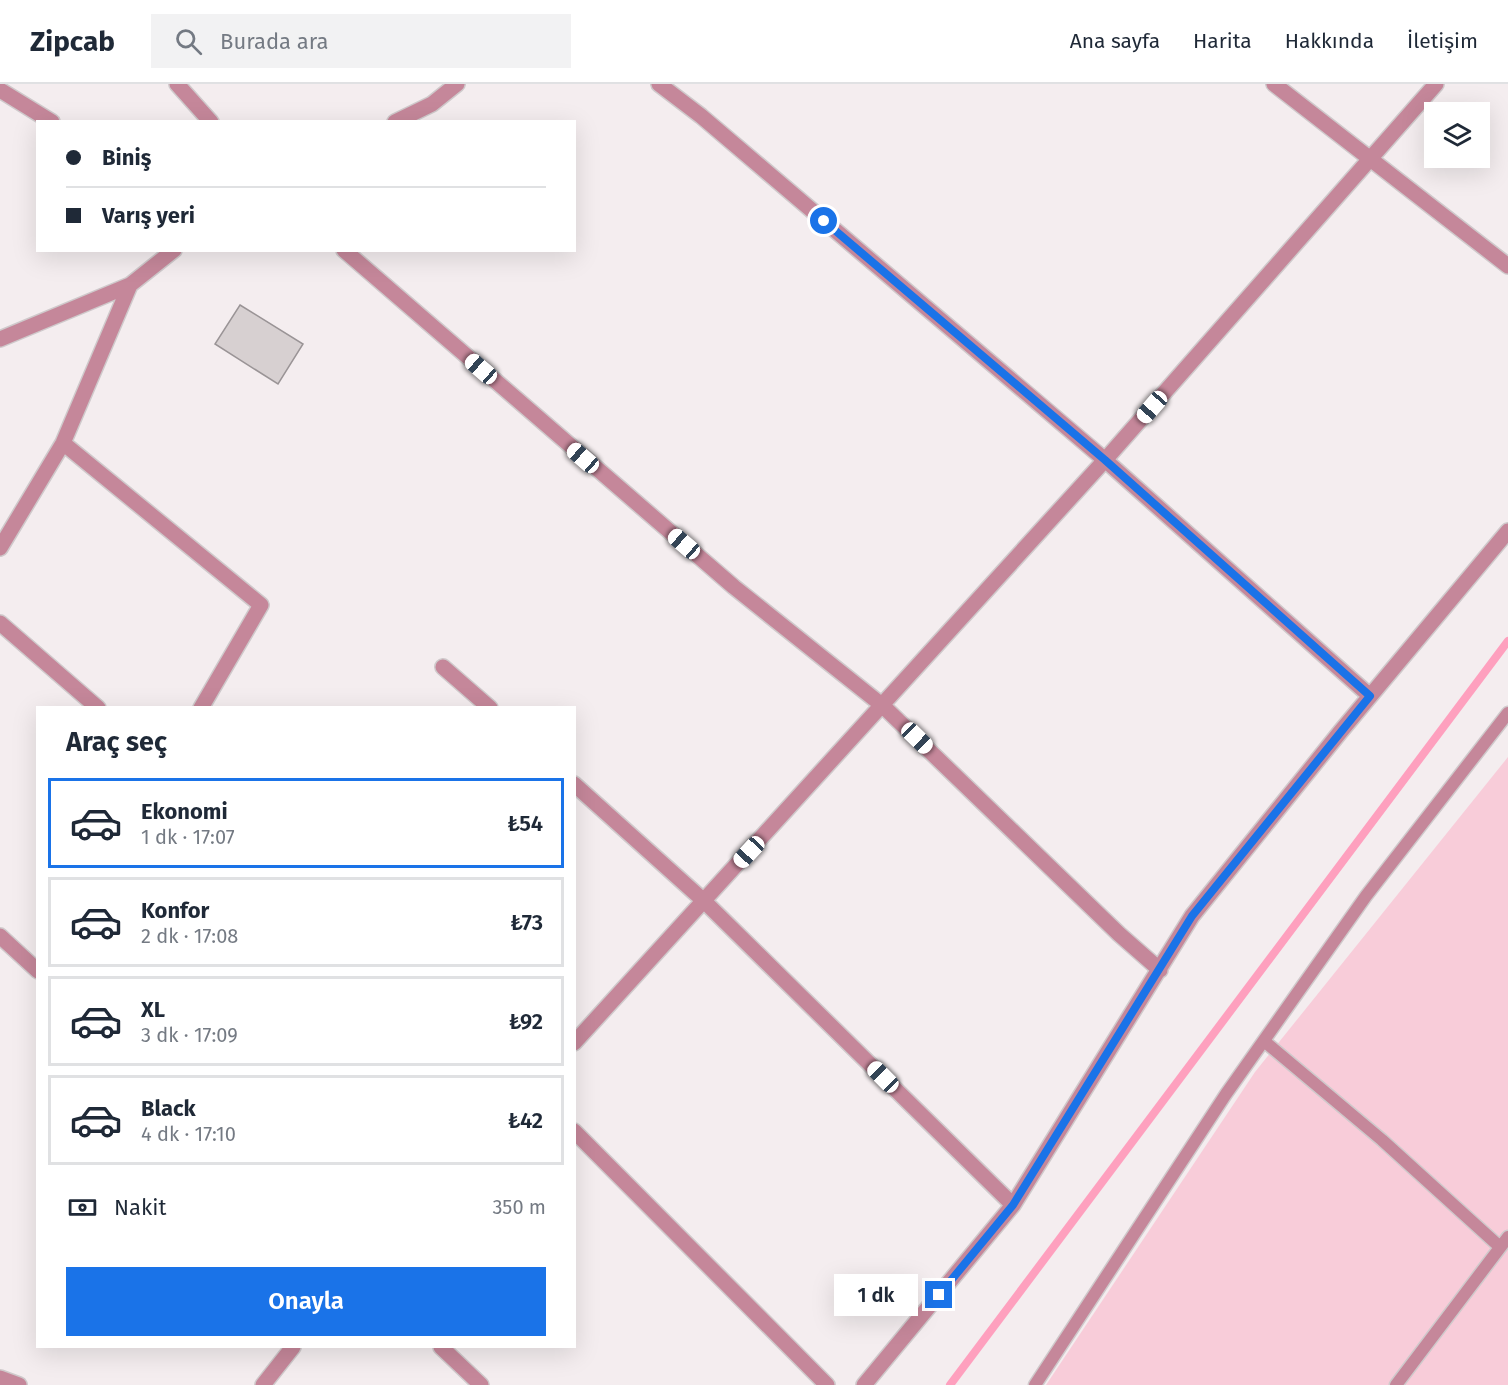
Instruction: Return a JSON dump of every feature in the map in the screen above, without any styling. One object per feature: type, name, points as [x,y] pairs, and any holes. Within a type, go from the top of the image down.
[{"type":"street","points":[[177,84],[209,120]]},
{"type":"street","points":[[399,120],[432,104],[457,84]]},
{"type":"street","points":[[659,84],[701,116],[1105,460],[1370,696]]},
{"type":"street","points":[[1274,84],[1508,266]]},
{"type":"street","points":[[576,1042],[1105,460],[1436,84]]},
{"type":"street","points":[[0,90],[49,120]]},
{"type":"street","points":[[0,339],[130,285],[171,252]]},
{"type":"street","points":[[346,252],[734,587],[883,706],[1119,934],[1160,970]]},
{"type":"street","points":[[0,548],[63,443],[130,285]]},
{"type":"street","points":[[63,443],[261,605],[202,706]]},
{"type":"street","points":[[864,1385],[1013,1205],[1192,916],[1370,696],[1508,531]]},
{"type":"street","points":[[0,623],[96,706]]},
{"type":"street","points":[[444,667],[488,706]]},
{"type":"street","points":[[576,786],[704,901],[1013,1205]]},
{"type":"street","points":[[0,936],[36,969]]},
{"type":"street","points":[[576,1133],[827,1385]]},
{"type":"street","points":[[263,1385],[292,1348]]},
{"type":"street","points":[[442,1348],[481,1385]]},
{"type":"street","points":[[0,1378],[19,1385]]},
{"type":"lane","points":[[1035,1385],[1226,1094],[1366,896],[1508,713]]},
{"type":"lane","points":[[1264,1041],[1504,1242],[1396,1385]]},
{"type":"shaded area","points":[[1508,757],[1508,1385],[1046,1385],[1255,1072]]},
{"type":"building","points":[[240,305],[303,344],[278,384],[215,344]]},
{"type":"waterway","points":[[950,1385],[1508,641]]},
{"type":"route","points":[[824,221],[1105,460],[1370,696],[1192,916],[1013,1205],[939,1295]]}]
